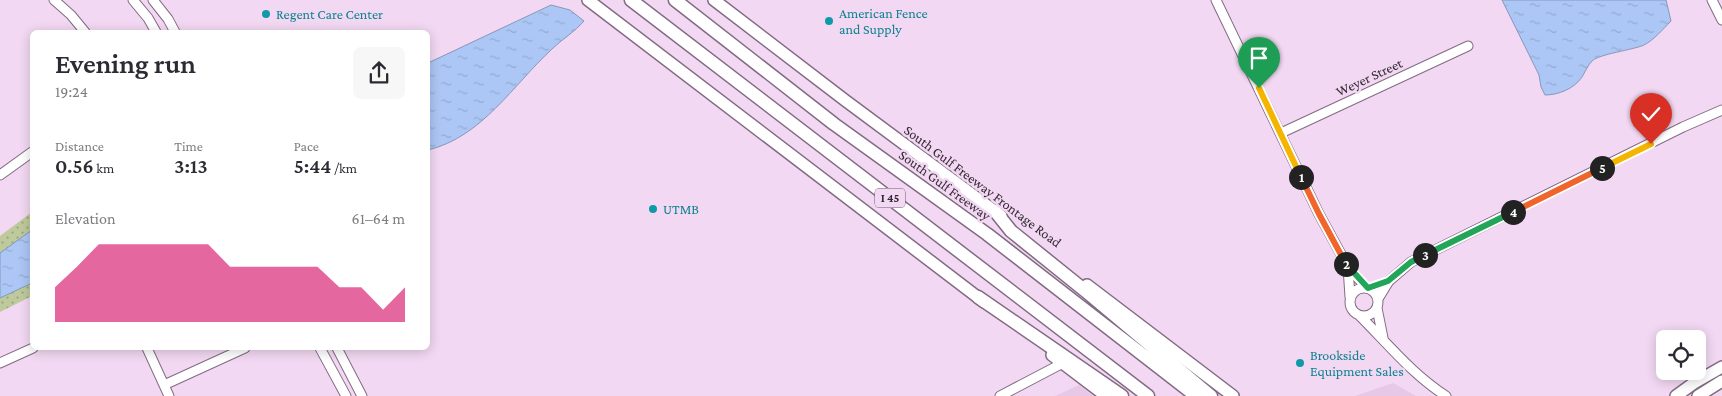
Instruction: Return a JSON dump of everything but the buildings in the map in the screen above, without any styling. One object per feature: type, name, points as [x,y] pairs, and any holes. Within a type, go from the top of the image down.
[{"type":"highway","name":"I 45","points":[[631,0],[1148,396]]},
{"type":"highway","name":"South Gulf Freeway","points":[[675,0],[834,124],[987,234],[1196,396]]},
{"type":"highway","points":[[995,211],[1011,231],[1211,396]]},
{"type":"highway","points":[[978,297],[1122,396]]},
{"type":"main road","points":[[588,0],[1106,396]]},
{"type":"main road","name":"South Gulf Freeway Frontage Road","points":[[714,0],[846,101],[995,211],[1233,396]]},
{"type":"main road","points":[[1676,396],[1722,367]]},
{"type":"main road","points":[[1698,396],[1722,381]]},
{"type":"street","points":[[54,0],[71,15],[83,30]]},
{"type":"street","points":[[133,0],[148,18],[155,30]]},
{"type":"street","points":[[153,0],[168,18],[174,30]]},
{"type":"street","points":[[1216,0],[1319,214],[1348,267],[1367,288],[1374,291],[1378,304],[1383,339]]},
{"type":"street","points":[[1712,0],[1722,20]]},
{"type":"street","points":[[148,18],[168,18]]},
{"type":"street","name":"Weyer Street","points":[[1281,134],[1468,46]]},
{"type":"street","points":[[1350,296],[1356,289],[1367,288],[1388,281],[1411,262],[1722,110]]},
{"type":"street","points":[[0,175],[30,153]]},
{"type":"street","points":[[1348,267],[1350,306],[1352,310],[1383,339],[1400,359],[1433,388],[1446,396]]},
{"type":"street","points":[[1360,316],[1370,315],[1378,304],[1388,281]]},
{"type":"street","points":[[0,363],[30,349]]},
{"type":"street","points":[[148,350],[170,396]]},
{"type":"street","points":[[164,385],[241,350]]},
{"type":"street","points":[[321,350],[346,396]]},
{"type":"street","points":[[338,350],[362,396]]},
{"type":"street","points":[[1000,396],[1063,363]]},
{"type":"street","points":[[1428,396],[1433,388]]},
{"type":"shaded area","points":[[1393,383],[1416,396],[1355,396]]},
{"type":"shaded area","points":[[1079,385],[1093,396],[1055,396]]},
{"type":"green space","points":[[30,214],[30,297],[0,312],[0,236]]},
{"type":"water","points":[[1502,0],[1666,0],[1671,21],[1648,43],[1592,61],[1575,85],[1555,94],[1545,95],[1541,87],[1539,75]]},
{"type":"water","points":[[551,5],[570,10],[584,21],[552,49],[481,122],[465,134],[430,149],[430,62]]},
{"type":"water","points":[[30,231],[30,284],[0,298],[0,253]]},
{"type":"place","name":"Regent Care Center","points":[[266,14]]},
{"type":"place","name":"American Fence and Supply","points":[[829,21]]},
{"type":"place","name":"UTMB","points":[[653,209]]},
{"type":"place","name":"Brookside Equipment Sales","points":[[1300,363]]},
{"type":"route","points":[[1259,88],[1319,214],[1348,267],[1368,288],[1388,281],[1411,262],[1651,144]]}]
